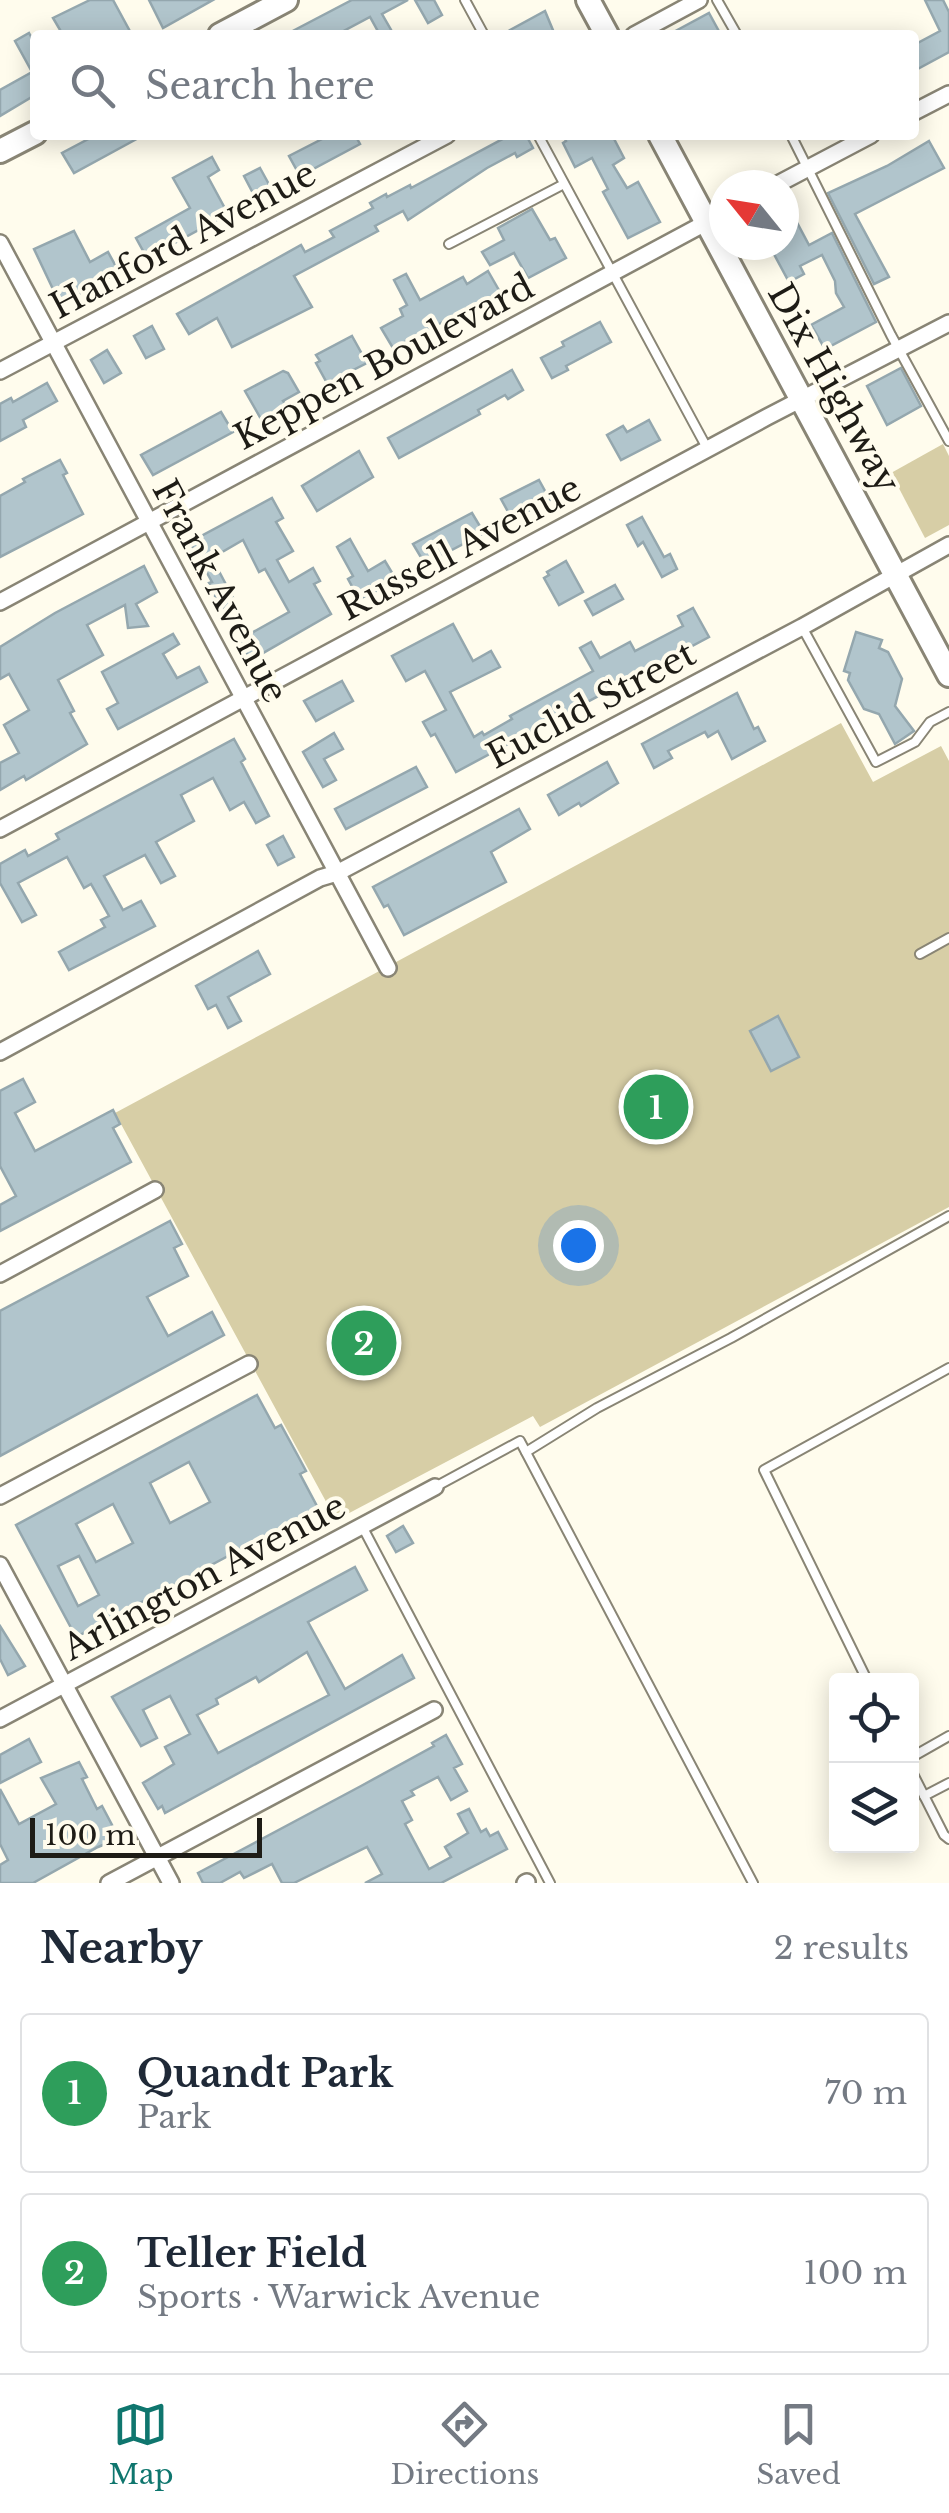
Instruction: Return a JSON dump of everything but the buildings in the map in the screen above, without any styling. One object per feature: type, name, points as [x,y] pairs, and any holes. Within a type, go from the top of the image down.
[{"type":"main road","points":[[229,30],[286,0]]},
{"type":"main road","points":[[588,0],[604,30]]},
{"type":"main road","points":[[0,151],[30,136]]},
{"type":"main road","name":"Dix Highway","points":[[663,140],[709,208]]},
{"type":"main road","name":"Dix Highway","points":[[730,260],[738,285],[949,674]]},
{"type":"street","points":[[643,30],[699,0]]},
{"type":"street","points":[[919,109],[949,94]]},
{"type":"street","name":"Hanford Avenue","points":[[0,371],[437,140]]},
{"type":"street","points":[[799,173],[862,140]]},
{"type":"street","name":"Keppen Boulevard","points":[[0,602],[709,220]]},
{"type":"street","name":"Frank Avenue","points":[[0,243],[390,972]]},
{"type":"street","name":"Russell Avenue","points":[[0,829],[949,323]]},
{"type":"street","name":"Euclid Street","points":[[0,1052],[320,878],[338,873],[802,627],[949,545]]},
{"type":"street","points":[[0,1274],[155,1190]]},
{"type":"street","points":[[0,1496],[249,1364]]},
{"type":"street","name":"Arlington Avenue","points":[[0,1719],[435,1487]]},
{"type":"street","points":[[0,1565],[171,1883]]},
{"type":"street","points":[[108,1883],[434,1710]]},
{"type":"lane","points":[[465,0],[481,30]]},
{"type":"lane","points":[[717,0],[734,30]]},
{"type":"lane","points":[[541,140],[708,450]]},
{"type":"lane","points":[[794,140],[949,441]]},
{"type":"lane","points":[[449,244],[564,184]]},
{"type":"lane","points":[[802,627],[876,762],[915,742],[930,722],[949,712]]},
{"type":"lane","points":[[920,954],[949,938]]},
{"type":"lane","points":[[526,1452],[596,1408],[731,1338],[949,1216]]},
{"type":"lane","points":[[864,1673],[764,1470],[949,1368]]},
{"type":"lane","points":[[435,1487],[520,1440],[752,1883]]},
{"type":"lane","points":[[362,1526],[550,1883]]},
{"type":"lane","points":[[919,1752],[949,1736]]},
{"type":"lane","points":[[924,1796],[949,1783]]},
{"type":"lane","points":[[919,1786],[949,1838]]},
{"type":"shaded area","points":[[943,444],[949,456],[949,525],[925,538],[891,473]]},
{"type":"shaded area","points":[[841,723],[873,782],[941,746],[949,761],[949,1207],[540,1427],[533,1416],[336,1520],[115,1113]]},
{"type":"place","name":"Quandt Park","points":[[656,1107]]},
{"type":"place","name":"Teller Field","points":[[364,1343]]}]
